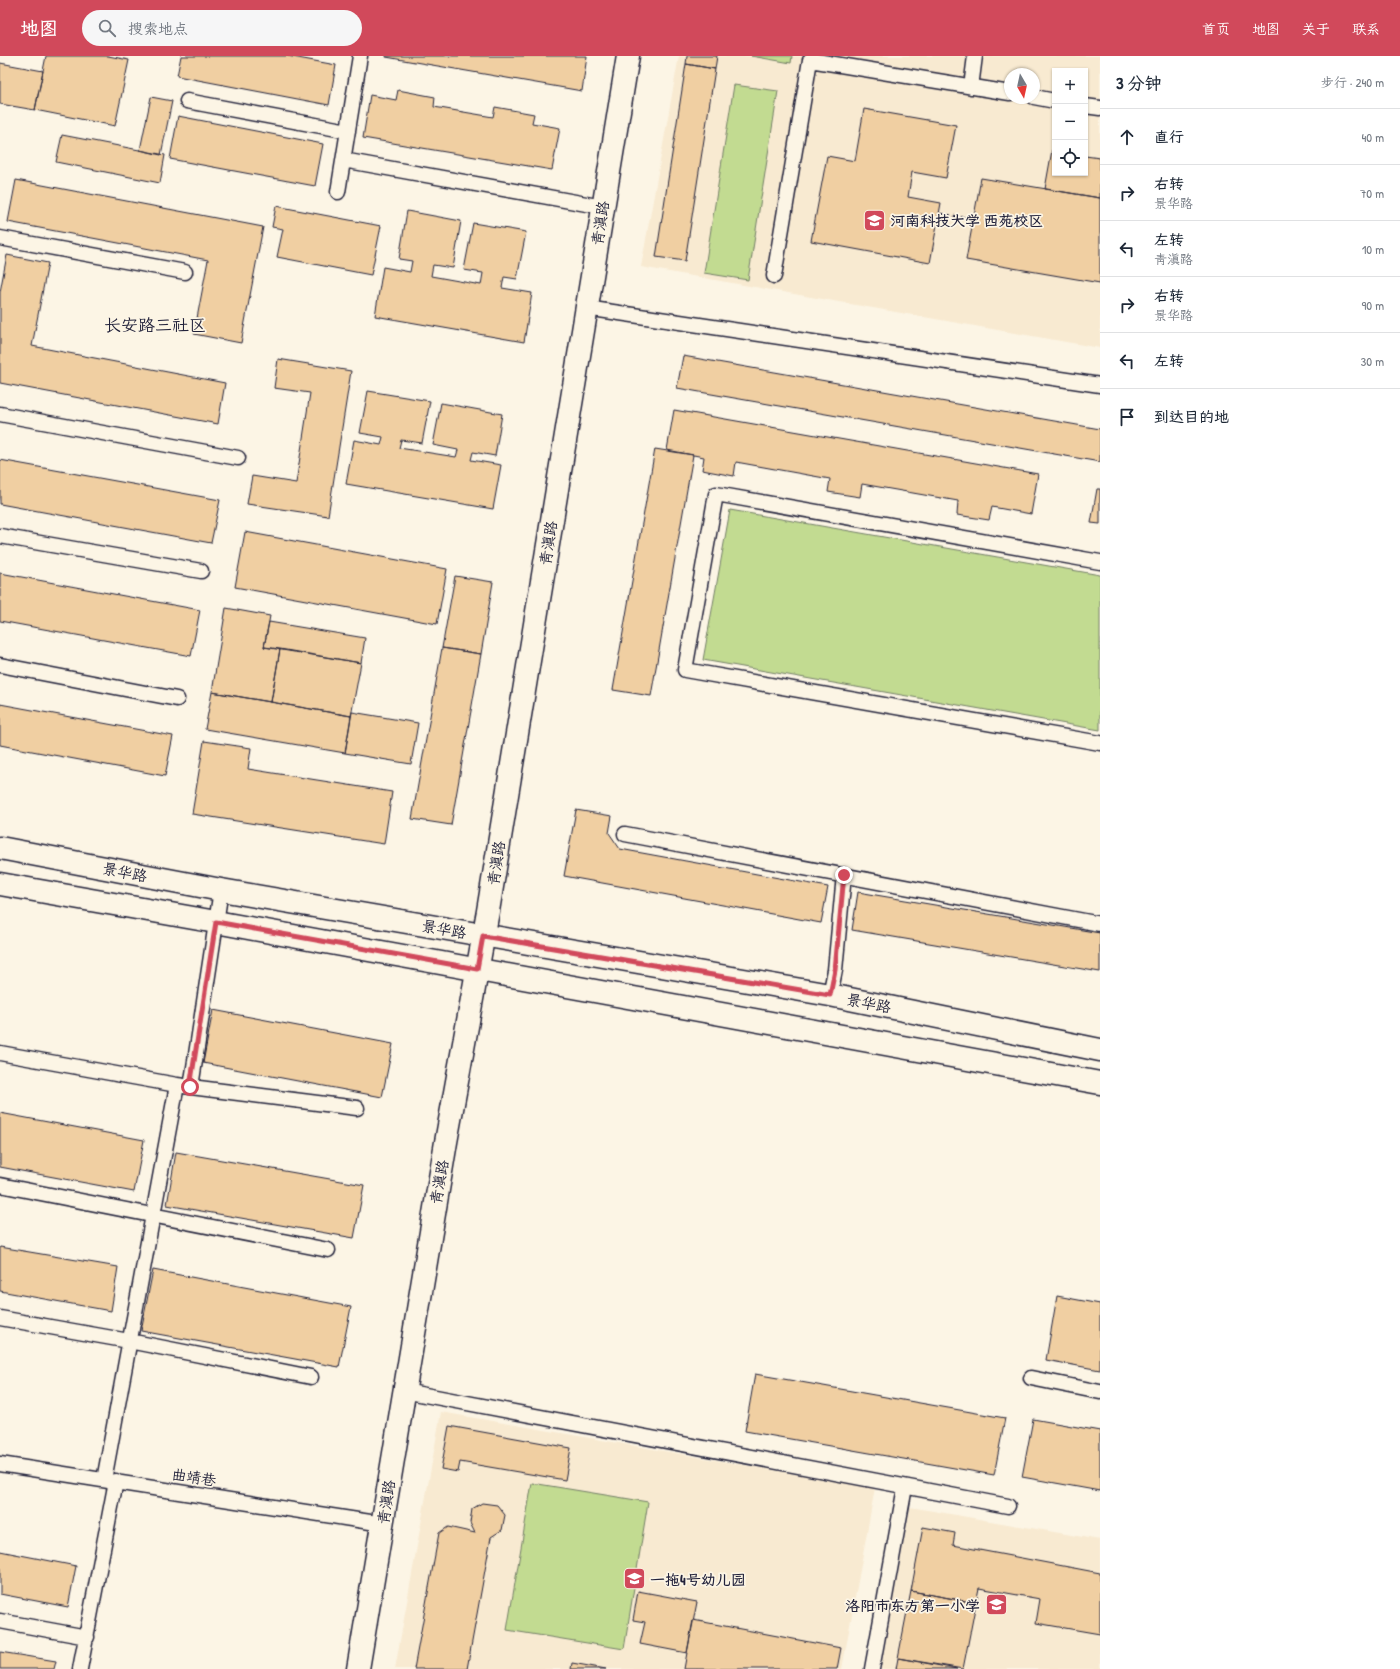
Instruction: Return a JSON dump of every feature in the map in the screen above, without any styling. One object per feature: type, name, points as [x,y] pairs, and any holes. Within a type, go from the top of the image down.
[{"type":"main road","name":"青滇路","points":[[358,1669],[446,1142],[483,936],[628,56]]},
{"type":"main road","name":"景华路","points":[[0,848],[221,890],[830,995],[1100,1050]]},
{"type":"main road","points":[[0,884],[477,969],[1100,1083]]},
{"type":"lane","points":[[338,192],[360,56]]},
{"type":"lane","points":[[971,87],[976,56]]},
{"type":"lane","points":[[774,276],[810,60],[1004,92]]},
{"type":"lane","points":[[1040,98],[1052,100]]},
{"type":"lane","points":[[187,101],[348,132]]},
{"type":"lane","points":[[1088,106],[1100,108]]},
{"type":"lane","points":[[343,160],[603,207]]},
{"type":"lane","points":[[0,238],[185,272]]},
{"type":"lane","points":[[586,308],[1100,385]]},
{"type":"lane","points":[[0,414],[238,458]]},
{"type":"lane","points":[[1100,562],[716,494],[685,670],[1100,743]]},
{"type":"lane","points":[[0,536],[201,571]]},
{"type":"lane","points":[[0,665],[177,699]]},
{"type":"lane","points":[[625,834],[1100,924]]},
{"type":"lane","points":[[830,995],[835,970],[844,875]]},
{"type":"lane","points":[[80,1669],[87,1637],[129,1341],[154,1215],[184,1086],[221,890]]},
{"type":"lane","points":[[0,1053],[184,1086],[357,1108]]},
{"type":"lane","points":[[0,1185],[328,1250]]},
{"type":"lane","points":[[0,1318],[129,1341],[311,1377]]},
{"type":"lane","points":[[1031,1378],[1100,1392]]},
{"type":"lane","points":[[404,1391],[1008,1506]]},
{"type":"lane","name":"曲靖巷","points":[[0,1464],[383,1524]]},
{"type":"lane","points":[[872,1669],[905,1486]]},
{"type":"lane","points":[[0,1621],[87,1637]]},
{"type":"path","points":[[940,214],[974,219]]},
{"type":"shaded area","name":"河南科技大学 西苑校区","points":[[679,56],[1100,56],[1100,348],[641,267]]},
{"type":"shaded area","name":"一拖4号幼儿园","points":[[441,1412],[875,1488],[842,1669],[395,1669]]},
{"type":"shaded area","name":"洛阳市东方第一小学","points":[[910,1507],[1100,1540],[1100,1669],[880,1669]]},
{"type":"green space","points":[[751,56],[792,56],[791,63]]},
{"type":"green space","points":[[734,85],[778,91],[748,280],[704,273]]},
{"type":"green space","points":[[730,510],[1100,575],[1100,730],[703,660]]},
{"type":"green space","points":[[532,1483],[648,1502],[624,1649],[507,1630]]},
{"type":"building","points":[[46,56],[108,56],[129,60],[115,126],[35,110]]},
{"type":"building","points":[[181,56],[287,56],[336,65],[329,105],[177,76]]},
{"type":"building","points":[[386,56],[587,56],[582,91]]},
{"type":"building","points":[[687,56],[717,56],[715,69],[686,64]]},
{"type":"building","points":[[0,63],[43,71],[35,110],[0,104]]},
{"type":"building","points":[[686,64],[715,69],[685,261],[656,257]]},
{"type":"building","points":[[398,90],[435,97],[434,107],[493,117],[495,107],[534,114],[532,123],[560,128],[552,170],[363,138],[370,95],[396,100]]},
{"type":"building","points":[[151,97],[172,101],[161,155],[140,150]]},
{"type":"building","points":[[864,109],[956,125],[946,178],[912,172],[908,197],[941,203],[930,263],[811,241],[827,156],[855,161]]},
{"type":"building","points":[[178,116],[323,144],[315,186],[170,159]]},
{"type":"building","points":[[62,135],[165,155],[160,183],[56,162]]},
{"type":"building","points":[[1052,150],[1052,176],[1088,176],[1088,156],[1100,158],[1100,198],[1045,189]]},
{"type":"building","points":[[981,178],[1100,198],[1100,283],[966,260]]},
{"type":"building","points":[[16,180],[263,227],[241,343],[194,334],[208,260],[8,222]]},
{"type":"building","points":[[276,206],[381,226],[371,275],[277,257],[283,229],[272,227]]},
{"type":"building","points":[[407,211],[461,221],[453,268],[433,265],[431,276],[481,285],[483,273],[464,270],[473,223],[526,232],[517,279],[504,277],[502,288],[532,293],[524,342],[375,316],[383,267],[410,272],[412,261],[399,259]]},
{"type":"building","points":[[7,255],[48,263],[32,346],[225,383],[218,424],[0,383],[0,292]]},
{"type":"building","points":[[683,356],[1100,429],[1100,462],[677,388]]},
{"type":"building","points":[[278,359],[351,371],[328,516],[247,504],[252,476],[296,483],[310,393],[274,388]]},
{"type":"building","points":[[368,391],[430,401],[422,443],[401,440],[399,448],[456,457],[458,450],[433,445],[441,403],[502,414],[495,456],[473,452],[471,460],[501,465],[493,509],[346,484],[354,440],[381,445],[383,437],[360,433]]},
{"type":"building","points":[[674,410],[1038,474],[1031,514],[992,507],[989,520],[957,515],[958,501],[862,484],[860,497],[828,492],[830,479],[736,462],[734,476],[702,470],[704,457],[667,450]]},
{"type":"building","points":[[655,449],[693,455],[651,696],[613,690]]},
{"type":"building","points":[[0,460],[220,500],[211,543],[0,504]]},
{"type":"building","points":[[1097,489],[1100,489],[1100,524],[1091,523]]},
{"type":"building","points":[[245,532],[447,569],[437,624],[235,587]]},
{"type":"building","points":[[0,573],[200,610],[191,656],[0,621]]},
{"type":"building","points":[[455,576],[493,582],[481,654],[442,648]]},
{"type":"building","points":[[226,608],[270,616],[264,647],[280,649],[271,702],[212,692]]},
{"type":"building","points":[[269,622],[365,638],[361,663],[264,647]]},
{"type":"building","points":[[442,648],[481,654],[451,825],[412,819]]},
{"type":"building","points":[[280,649],[361,663],[351,716],[271,702]]},
{"type":"building","points":[[212,692],[351,716],[345,753],[205,729]]},
{"type":"building","points":[[0,704],[173,736],[165,776],[0,745]]},
{"type":"building","points":[[352,712],[418,723],[411,764],[345,753]]},
{"type":"building","points":[[204,741],[251,748],[248,769],[392,792],[384,844],[192,814]]},
{"type":"building","points":[[576,810],[612,816],[609,833],[620,849],[828,887],[821,923],[564,876]]},
{"type":"building","points":[[858,892],[1100,933],[1100,972],[852,930]]},
{"type":"building","points":[[213,1010],[393,1044],[382,1097],[203,1063]]},
{"type":"building","points":[[0,1113],[144,1140],[134,1192],[0,1167]]},
{"type":"building","points":[[176,1152],[364,1185],[354,1238],[167,1205]]},
{"type":"building","points":[[0,1247],[118,1267],[111,1311],[0,1291]]},
{"type":"building","points":[[153,1270],[351,1307],[339,1367],[141,1331]]},
{"type":"building","points":[[1057,1296],[1100,1304],[1100,1370],[1046,1360]]},
{"type":"building","points":[[755,1374],[1005,1418],[994,1475],[745,1431]]},
{"type":"building","points":[[1033,1419],[1100,1431],[1100,1491],[1022,1477]]},
{"type":"building","points":[[449,1426],[571,1448],[565,1480],[460,1462],[458,1472],[441,1469]]},
{"type":"building","points":[[482,1503],[497,1505],[505,1515],[502,1530],[491,1537],[467,1669],[414,1669],[439,1533],[448,1527],[475,1533],[470,1523],[472,1509]]},
{"type":"building","points":[[923,1527],[955,1533],[953,1545],[1100,1573],[1100,1634],[1036,1623],[1040,1599],[979,1588],[976,1603],[911,1591]]},
{"type":"building","points":[[0,1551],[76,1566],[68,1607],[0,1594]]},
{"type":"building","points":[[638,1591],[697,1602],[687,1653],[640,1644],[645,1622],[633,1620]]},
{"type":"building","points":[[911,1591],[976,1603],[963,1669],[898,1658]]},
{"type":"building","points":[[693,1620],[841,1648],[837,1669],[684,1669]]},
{"type":"building","points":[[0,1652],[56,1661],[54,1669],[0,1669]]},
{"type":"building","points":[[898,1658],[957,1669],[896,1669]]},
{"type":"building","points":[[572,1663],[606,1669],[571,1669]]},
{"type":"place","name":"河南科技大学 西苑校区","points":[[875,220]]},
{"type":"place","name":"一拖4号幼儿园","points":[[635,1579]]},
{"type":"place","name":"洛阳市东方第一小学","points":[[996,1605]]},
{"type":"district","name":"长安路三社区","points":[[155,324]]},
{"type":"route","points":[[190,1087],[216,922],[477,969],[483,936],[830,995],[835,970],[844,875]]}]
